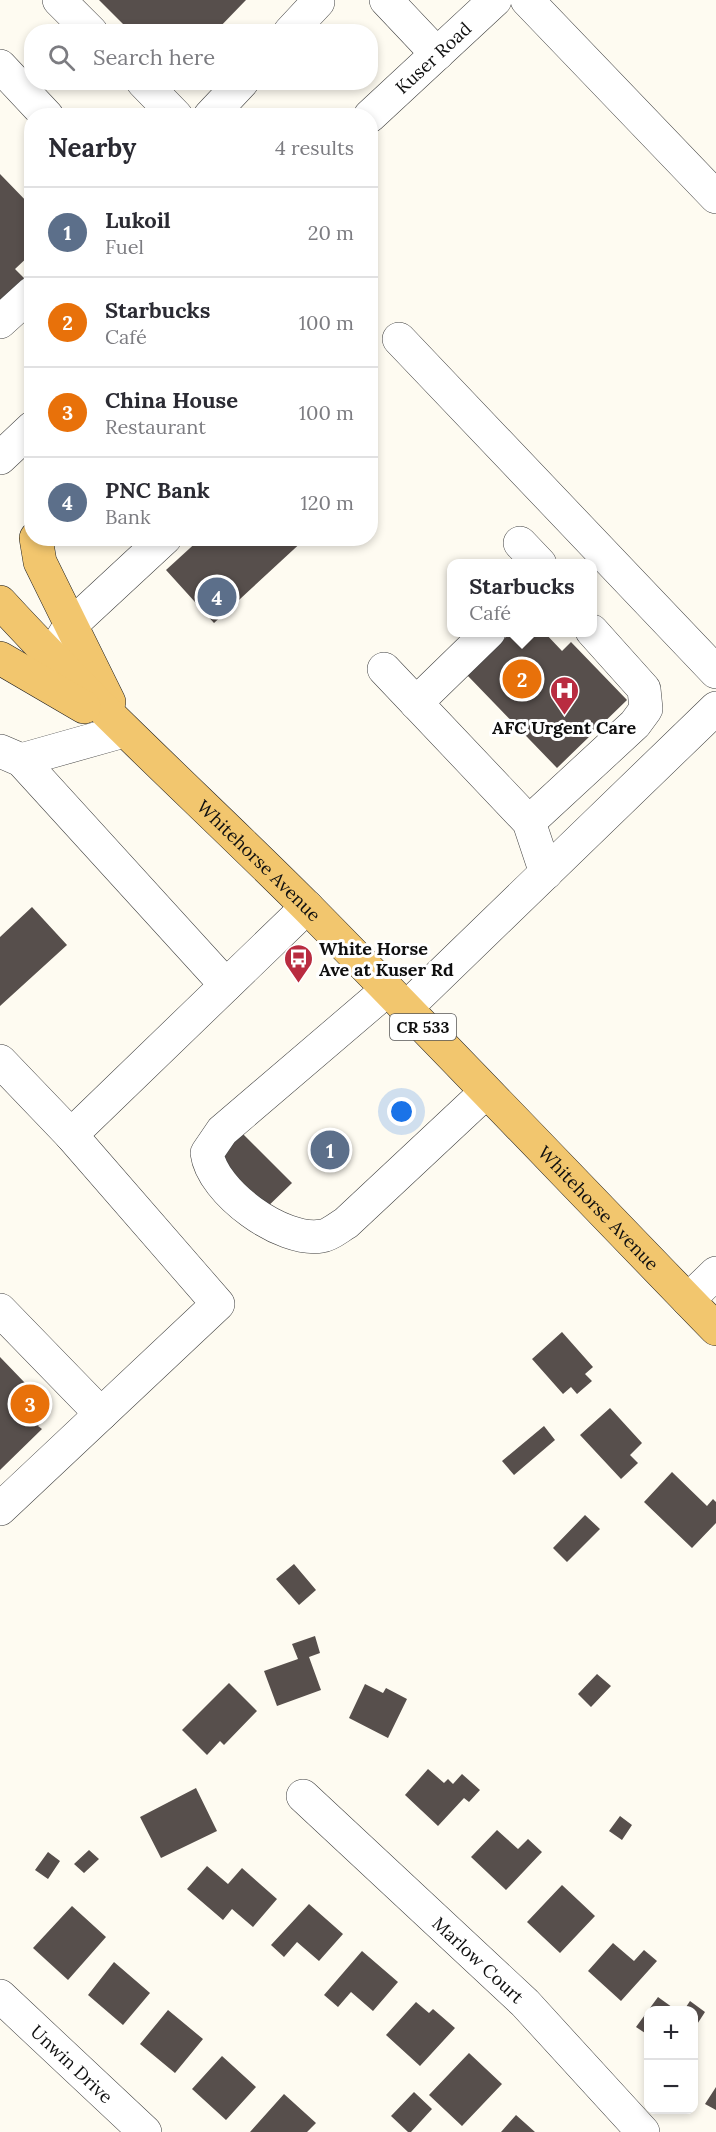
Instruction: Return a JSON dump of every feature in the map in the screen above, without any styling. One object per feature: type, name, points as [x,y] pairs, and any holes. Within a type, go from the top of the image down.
[{"type":"main road","points":[[37,546],[40,562],[69,627],[124,731]]},
{"type":"main road","name":"Whitehorse Avenue","points":[[0,602],[51,658],[124,731],[307,908],[716,1329]]},
{"type":"main road","points":[[0,658],[124,731]]},
{"type":"street","points":[[59,0],[83,24]]},
{"type":"street","points":[[386,0],[436,54]]},
{"type":"street","name":"Kuser Road","points":[[378,108],[495,0]]},
{"type":"street","points":[[527,0],[716,197]]},
{"type":"street","points":[[297,24],[317,1]]},
{"type":"street","points":[[0,66],[39,108]]},
{"type":"street","points":[[150,90],[168,108]]},
{"type":"street","points":[[218,108],[234,90]]},
{"type":"street","points":[[0,322],[24,300]]},
{"type":"street","points":[[399,339],[716,672]]},
{"type":"street","points":[[0,458],[24,436]]},
{"type":"street","points":[[51,658],[69,627],[156,546]]},
{"type":"street","points":[[416,703],[485,637]]},
{"type":"street","points":[[529,822],[635,724],[646,709],[644,689],[597,637]]},
{"type":"street","points":[[384,669],[529,822],[546,873]]},
{"type":"street","points":[[486,1092],[346,1223],[323,1236],[305,1235],[278,1227],[242,1205],[221,1186],[208,1166],[207,1153],[222,1131],[396,999],[546,873],[716,708]]},
{"type":"street","points":[[10,755],[124,731]]},
{"type":"street","points":[[10,755],[226,985]]},
{"type":"street","points":[[71,1135],[307,908]]},
{"type":"street","points":[[0,1061],[71,1135],[218,1304],[0,1509]]},
{"type":"street","points":[[688,1300],[716,1273]]},
{"type":"street","points":[[0,1310],[102,1414]]},
{"type":"street","name":"Marlow Court","points":[[303,1796],[525,2003],[643,2132]]},
{"type":"street","name":"Unwin Drive","points":[[0,1996],[145,2132]]},
{"type":"building","points":[[99,0],[246,0],[223,24],[123,24]]},
{"type":"building","points":[[0,174],[24,199],[24,261],[15,269],[24,278],[0,301]]},
{"type":"building","points":[[192,546],[297,546],[214,623],[166,570]]},
{"type":"building","points":[[506,637],[549,637],[562,651],[571,642],[627,700],[557,768],[467,675]]},
{"type":"building","points":[[32,907],[67,945],[0,1006],[0,937]]},
{"type":"building","points":[[243,1134],[292,1183],[260,1214],[212,1164]]},
{"type":"building","points":[[562,1332],[593,1367],[585,1374],[592,1381],[577,1394],[571,1387],[563,1394],[532,1359]]},
{"type":"building","points":[[0,1357],[51,1410],[38,1426],[42,1429],[0,1470]]},
{"type":"building","points":[[610,1408],[642,1443],[630,1455],[638,1463],[621,1479],[580,1435]]},
{"type":"building","points":[[544,1426],[555,1440],[514,1475],[502,1461]]},
{"type":"building","points":[[672,1472],[707,1506],[713,1499],[716,1502],[716,1523],[692,1548],[644,1502]]},
{"type":"building","points":[[585,1515],[600,1529],[567,1562],[553,1548]]},
{"type":"building","points":[[294,1564],[316,1590],[299,1605],[276,1579]]},
{"type":"building","points":[[315,1636],[320,1653],[309,1657],[321,1690],[277,1706],[264,1671],[298,1659],[292,1644]]},
{"type":"building","points":[[597,1674],[611,1686],[591,1707],[578,1694]]},
{"type":"building","points":[[229,1683],[257,1711],[224,1745],[220,1741],[207,1755],[182,1730]]},
{"type":"building","points":[[365,1684],[383,1693],[386,1688],[407,1699],[388,1738],[349,1718]]},
{"type":"building","points":[[428,1769],[444,1783],[448,1779],[453,1784],[462,1774],[480,1790],[469,1802],[464,1798],[438,1826],[405,1795]]},
{"type":"building","points":[[196,1788],[217,1831],[161,1858],[140,1817]]},
{"type":"building","points":[[620,1816],[632,1825],[622,1840],[609,1831]]},
{"type":"building","points":[[497,1830],[518,1849],[528,1839],[542,1852],[506,1890],[471,1857]]},
{"type":"building","points":[[89,1850],[99,1859],[84,1873],[74,1864]]},
{"type":"building","points":[[48,1852],[60,1861],[48,1879],[35,1870]]},
{"type":"building","points":[[207,1866],[228,1884],[242,1868],[277,1899],[253,1927],[232,1909],[223,1920],[187,1889]]},
{"type":"building","points":[[562,1885],[595,1916],[560,1953],[527,1922]]},
{"type":"building","points":[[309,1904],[343,1934],[319,1961],[297,1942],[284,1957],[271,1945]]},
{"type":"building","points":[[72,1906],[106,1937],[68,1980],[33,1948]]},
{"type":"building","points":[[613,1943],[634,1961],[644,1950],[657,1961],[621,2001],[588,1971]]},
{"type":"building","points":[[362,1951],[398,1982],[373,2011],[351,1992],[338,2007],[324,1995]]},
{"type":"building","points":[[114,1962],[150,1993],[123,2025],[88,1995]]},
{"type":"building","points":[[658,1997],[670,2006],[651,2006]]},
{"type":"building","points":[[690,2001],[697,2006],[687,2006]]},
{"type":"building","points":[[416,2002],[429,2013],[433,2009],[455,2028],[420,2066],[386,2035]]},
{"type":"building","points":[[698,2007],[705,2012],[698,2023]]},
{"type":"building","points":[[168,2010],[203,2039],[175,2073],[140,2044]]},
{"type":"building","points":[[644,2016],[644,2032],[636,2027]]},
{"type":"building","points":[[469,2053],[502,2084],[462,2126],[429,2095]]},
{"type":"building","points":[[222,2056],[256,2087],[226,2120],[192,2089]]},
{"type":"building","points":[[716,2087],[716,2110],[705,2104]]},
{"type":"building","points":[[414,2092],[432,2109],[411,2132],[408,2132],[391,2116]]},
{"type":"building","points":[[284,2094],[316,2123],[307,2132],[250,2132]]},
{"type":"building","points":[[516,2115],[535,2132],[501,2132]]},
{"type":"place","name":"PNC Bank","points":[[217,597]]},
{"type":"place","name":"Starbucks","points":[[522,679]]},
{"type":"place","name":"AFC Urgent Care","points":[[564,716]]},
{"type":"place","name":"White Horse Ave at Kuser Rd","points":[[298,984]]},
{"type":"place","name":"Lukoil","points":[[330,1150]]},
{"type":"place","name":"China House","points":[[30,1404]]}]
